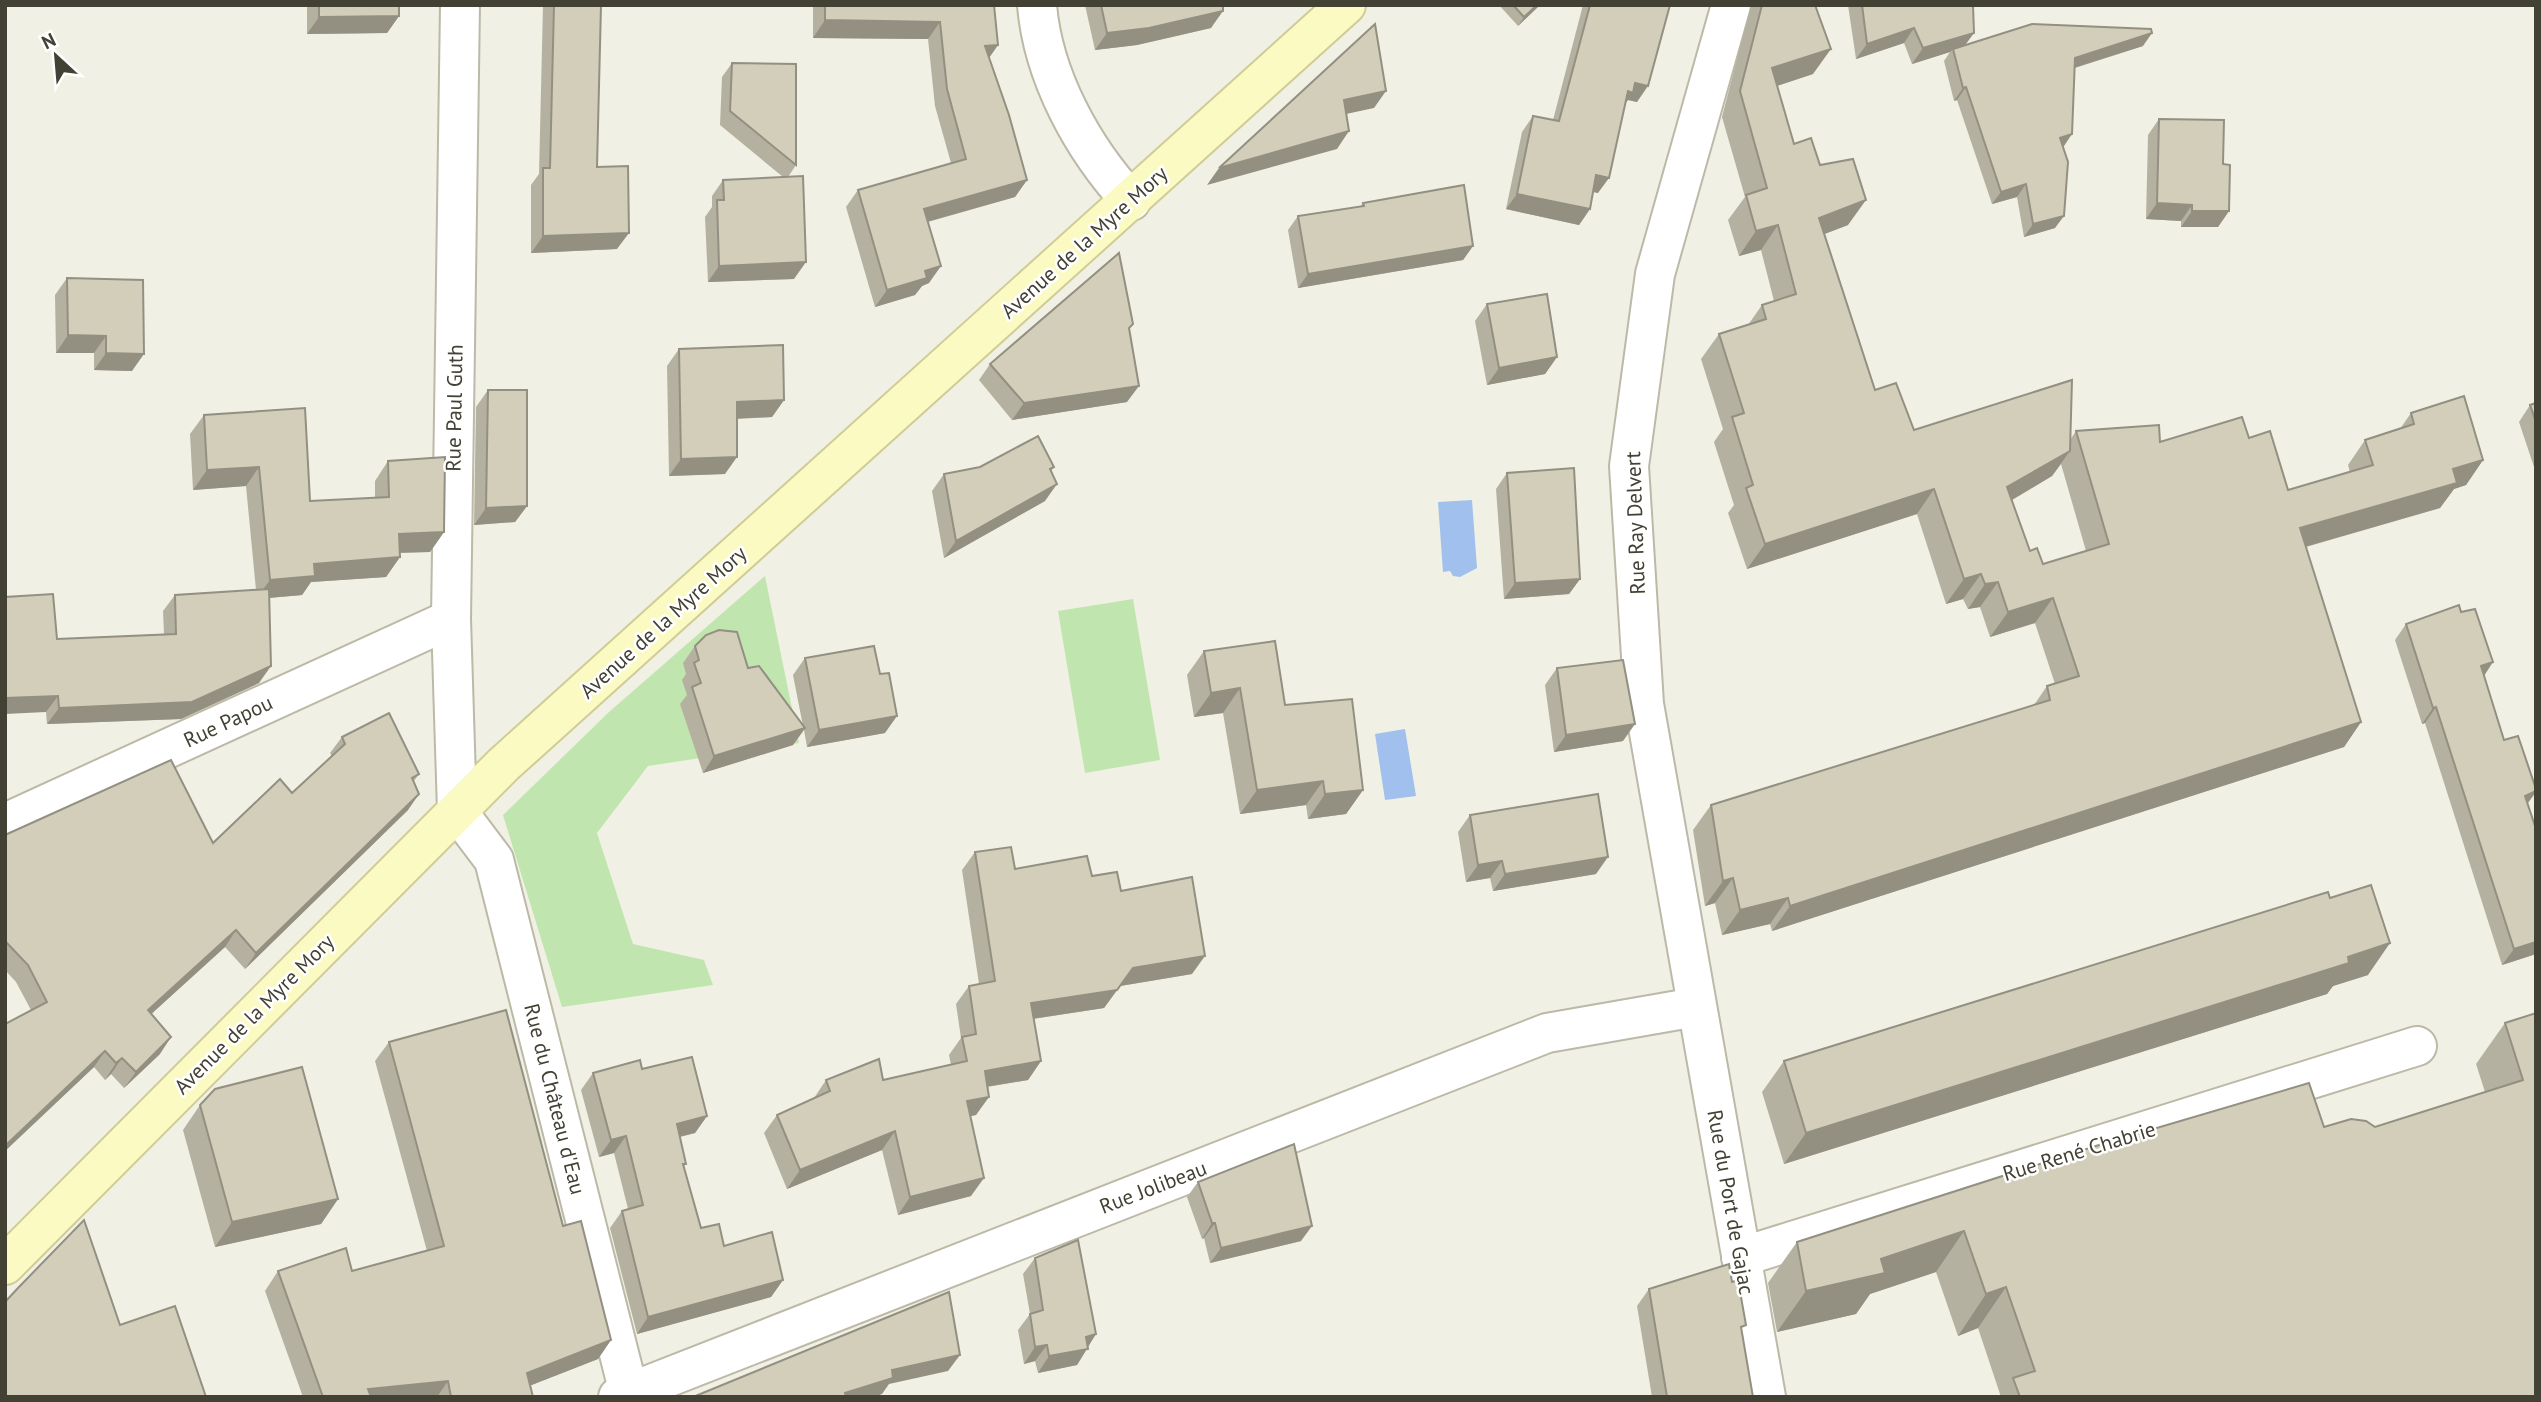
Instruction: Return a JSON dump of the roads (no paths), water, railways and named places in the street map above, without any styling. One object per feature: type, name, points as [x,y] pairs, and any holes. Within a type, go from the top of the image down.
[{"type":"street","name":"Rue Paul Guth","points":[[457,811],[451,619],[460,5]]},
{"type":"street","points":[[1037,5],[1058,94],[1112,181],[1131,201]]},
{"type":"street","name":"Avenue de la Myre Mory","points":[[5,1265],[524,747],[1346,5]]},
{"type":"street","name":"Rue Ray Delvert","points":[[1696,1007],[1644,704],[1629,466],[1655,274],[1731,5]]},
{"type":"street","name":"Rue Papou","points":[[5,823],[451,619]]},
{"type":"street","name":"Rue du Château d'Eau","points":[[457,811],[494,860],[626,1395]]},
{"type":"street","name":"Rue du Port de Gajac","points":[[1696,1007],[1766,1397]]},
{"type":"street","name":"Rue Jolibeau","points":[[626,1395],[1547,1033],[1696,1007]]},
{"type":"street","name":"Rue René Chabrie","points":[[1741,1257],[2417,1046]]},
{"type":"water","points":[[1472,500],[1477,568],[1460,577],[1453,576],[1450,571],[1443,572],[1438,502]]},
{"type":"water","points":[[1405,729],[1416,796],[1385,800],[1375,734]]}]
